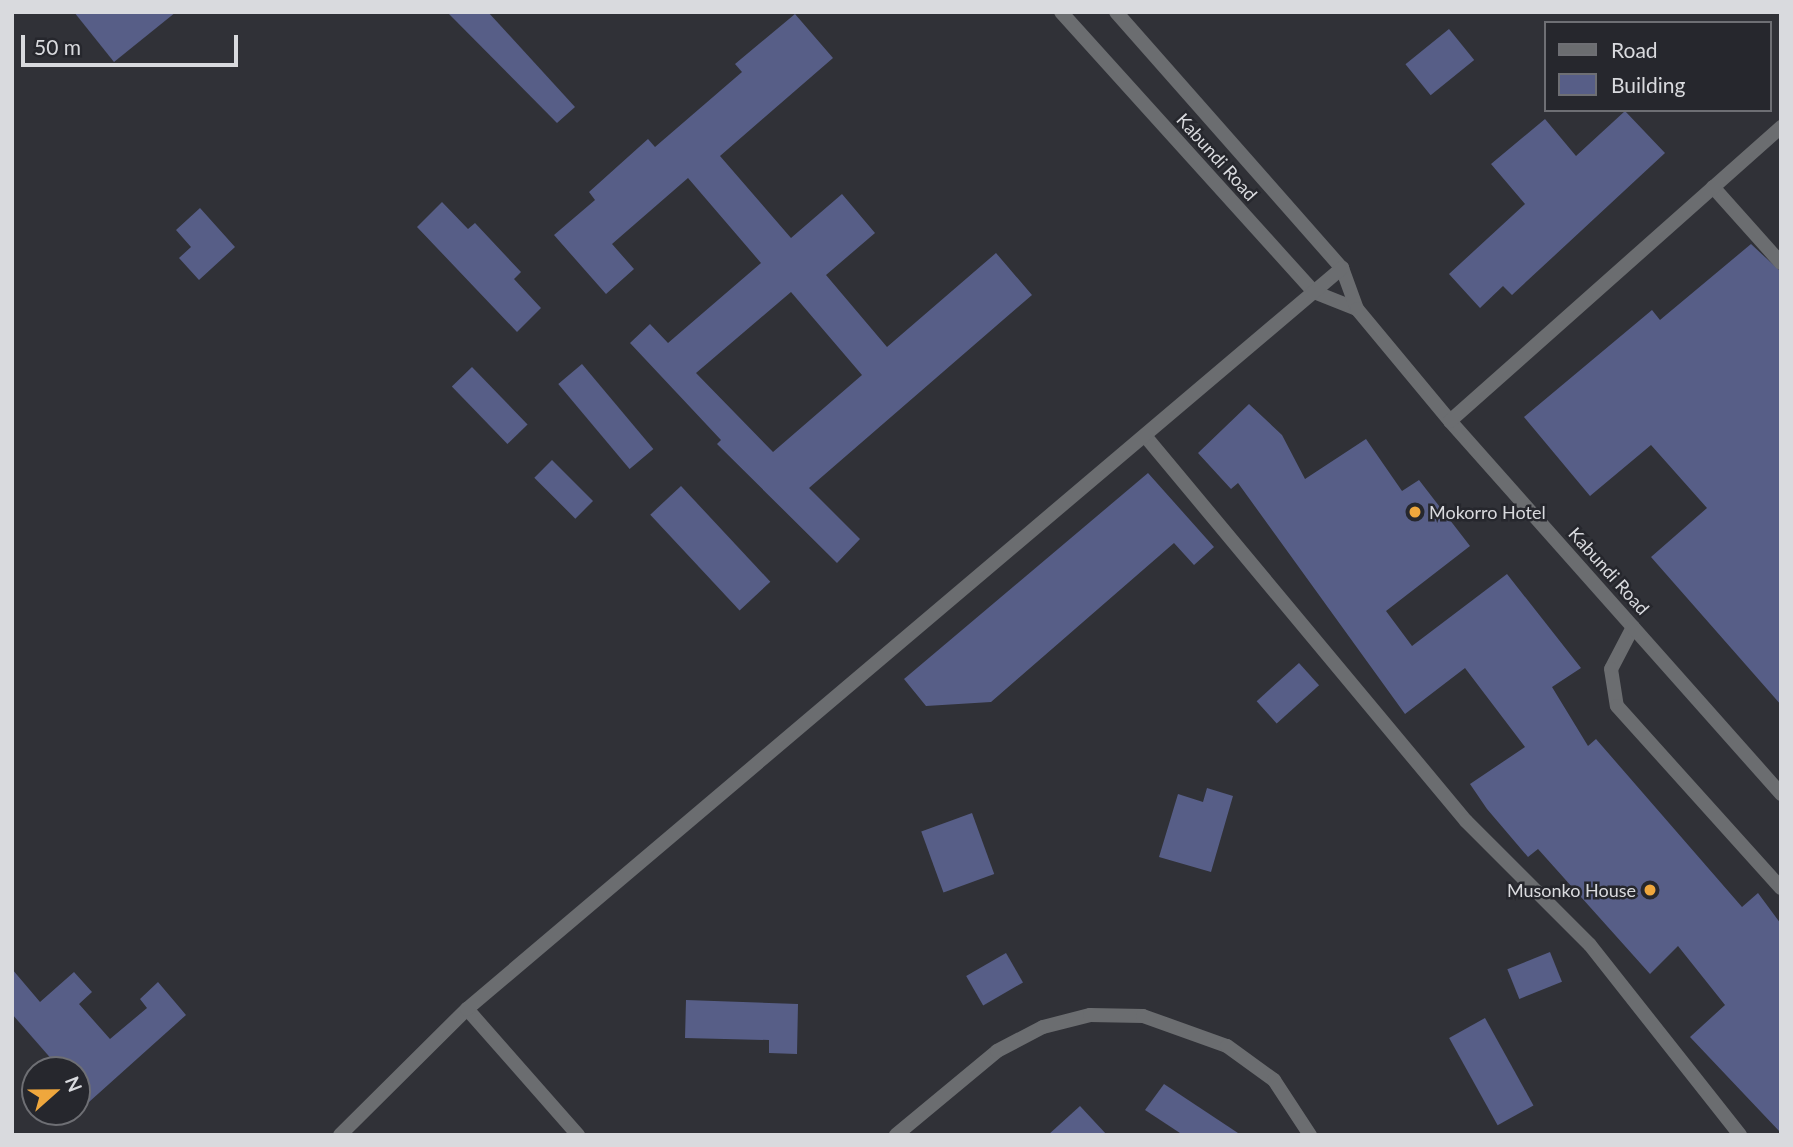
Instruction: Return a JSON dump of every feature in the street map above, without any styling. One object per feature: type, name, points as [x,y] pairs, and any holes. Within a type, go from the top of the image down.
[{"type":"street","name":"Kabundi Road","points":[[1061,12],[1314,292],[1357,309]]},
{"type":"street","name":"Kabundi Road","points":[[1116,12],[1342,268],[1357,309],[1450,421],[1781,794]]},
{"type":"street","points":[[1450,421],[1781,127]]},
{"type":"street","points":[[1713,187],[1781,263]]},
{"type":"street","points":[[340,1135],[467,1009],[1146,437],[1342,268]]},
{"type":"street","points":[[1146,437],[1466,821],[1599,955],[1688,1075],[1740,1135]]},
{"type":"street","points":[[1633,627],[1611,669],[1617,706],[1781,888]]},
{"type":"street","points":[[467,1009],[578,1135]]},
{"type":"street","points":[[896,1135],[997,1051],[1043,1027],[1090,1015],[1143,1016],[1227,1046],[1274,1080],[1310,1135]]},
{"type":"building","points":[[74,12],[176,12],[114,62]]},
{"type":"building","points":[[447,12],[488,12],[575,107],[557,123]]},
{"type":"building","points":[[795,14],[833,58],[720,156],[791,238],[842,194],[875,233],[826,275],[887,347],[996,253],[1032,295],[809,488],[860,539],[837,563],[717,444],[721,440],[630,343],[650,324],[668,343],[761,263],[688,178],[612,244],[634,269],[606,294],[554,235],[595,200],[589,192],[648,139],[655,147],[742,72],[735,64]],"holes":[[[791,292],[862,375],[773,452],[696,373]]]},
{"type":"building","points":[[1449,29],[1474,60],[1431,95],[1405,64]]},
{"type":"building","points":[[1624,112],[1665,153],[1512,295],[1503,286],[1480,308],[1449,274],[1525,204],[1491,164],[1545,119],[1576,156]]},
{"type":"building","points":[[442,202],[468,229],[475,223],[521,272],[514,279],[541,308],[517,332],[417,227]]},
{"type":"building","points":[[200,208],[235,247],[199,280],[179,258],[191,247],[176,230]]},
{"type":"building","points":[[1751,244],[1781,272],[1781,705],[1651,557],[1707,508],[1651,445],[1590,496],[1524,417],[1652,310],[1660,320]]},
{"type":"building","points":[[582,364],[653,449],[630,469],[558,384]]},
{"type":"building","points":[[472,367],[528,425],[507,444],[452,386]]},
{"type":"building","points":[[1249,404],[1282,435],[1305,479],[1366,439],[1402,491],[1419,480],[1470,546],[1386,611],[1412,646],[1507,574],[1581,668],[1552,687],[1588,746],[1596,739],[1742,907],[1758,893],[1781,924],[1781,1133],[1690,1037],[1725,1005],[1678,946],[1650,974],[1538,849],[1528,857],[1487,809],[1470,784],[1525,747],[1465,668],[1405,714],[1238,483],[1231,489],[1198,453]]},
{"type":"building","points":[[552,460],[593,501],[575,519],[534,478]]},
{"type":"building","points":[[1148,473],[1214,547],[1194,565],[1174,543],[991,702],[926,706],[904,679]]},
{"type":"building","points":[[681,486],[770,582],[740,610],[650,515]]},
{"type":"building","points":[[1299,663],[1319,685],[1277,723],[1257,701]]},
{"type":"building","points":[[1207,788],[1233,796],[1211,872],[1159,857],[1178,794],[1203,802]]},
{"type":"building","points":[[972,813],[994,874],[943,893],[921,831]]},
{"type":"building","points":[[1550,952],[1562,982],[1519,999],[1507,969]]},
{"type":"building","points":[[1006,953],[1023,982],[983,1005],[966,976]]},
{"type":"building","points":[[12,969],[40,1002],[74,972],[92,992],[79,1004],[110,1039],[147,1008],[140,999],[158,982],[186,1015],[91,1100],[91,1056],[49,1056],[12,1014]]},
{"type":"building","points":[[686,1000],[798,1004],[797,1054],[769,1053],[769,1040],[685,1038]]},
{"type":"building","points":[[1485,1018],[1533,1105],[1498,1125],[1449,1038]]},
{"type":"building","points":[[1164,1084],[1241,1135],[1183,1135],[1145,1110]]},
{"type":"building","points":[[1080,1106],[1107,1135],[1048,1135]]},
{"type":"place","name":"Mokorro Hotel","points":[[1415,512]]},
{"type":"place","name":"Musonko House","points":[[1650,890]]}]
